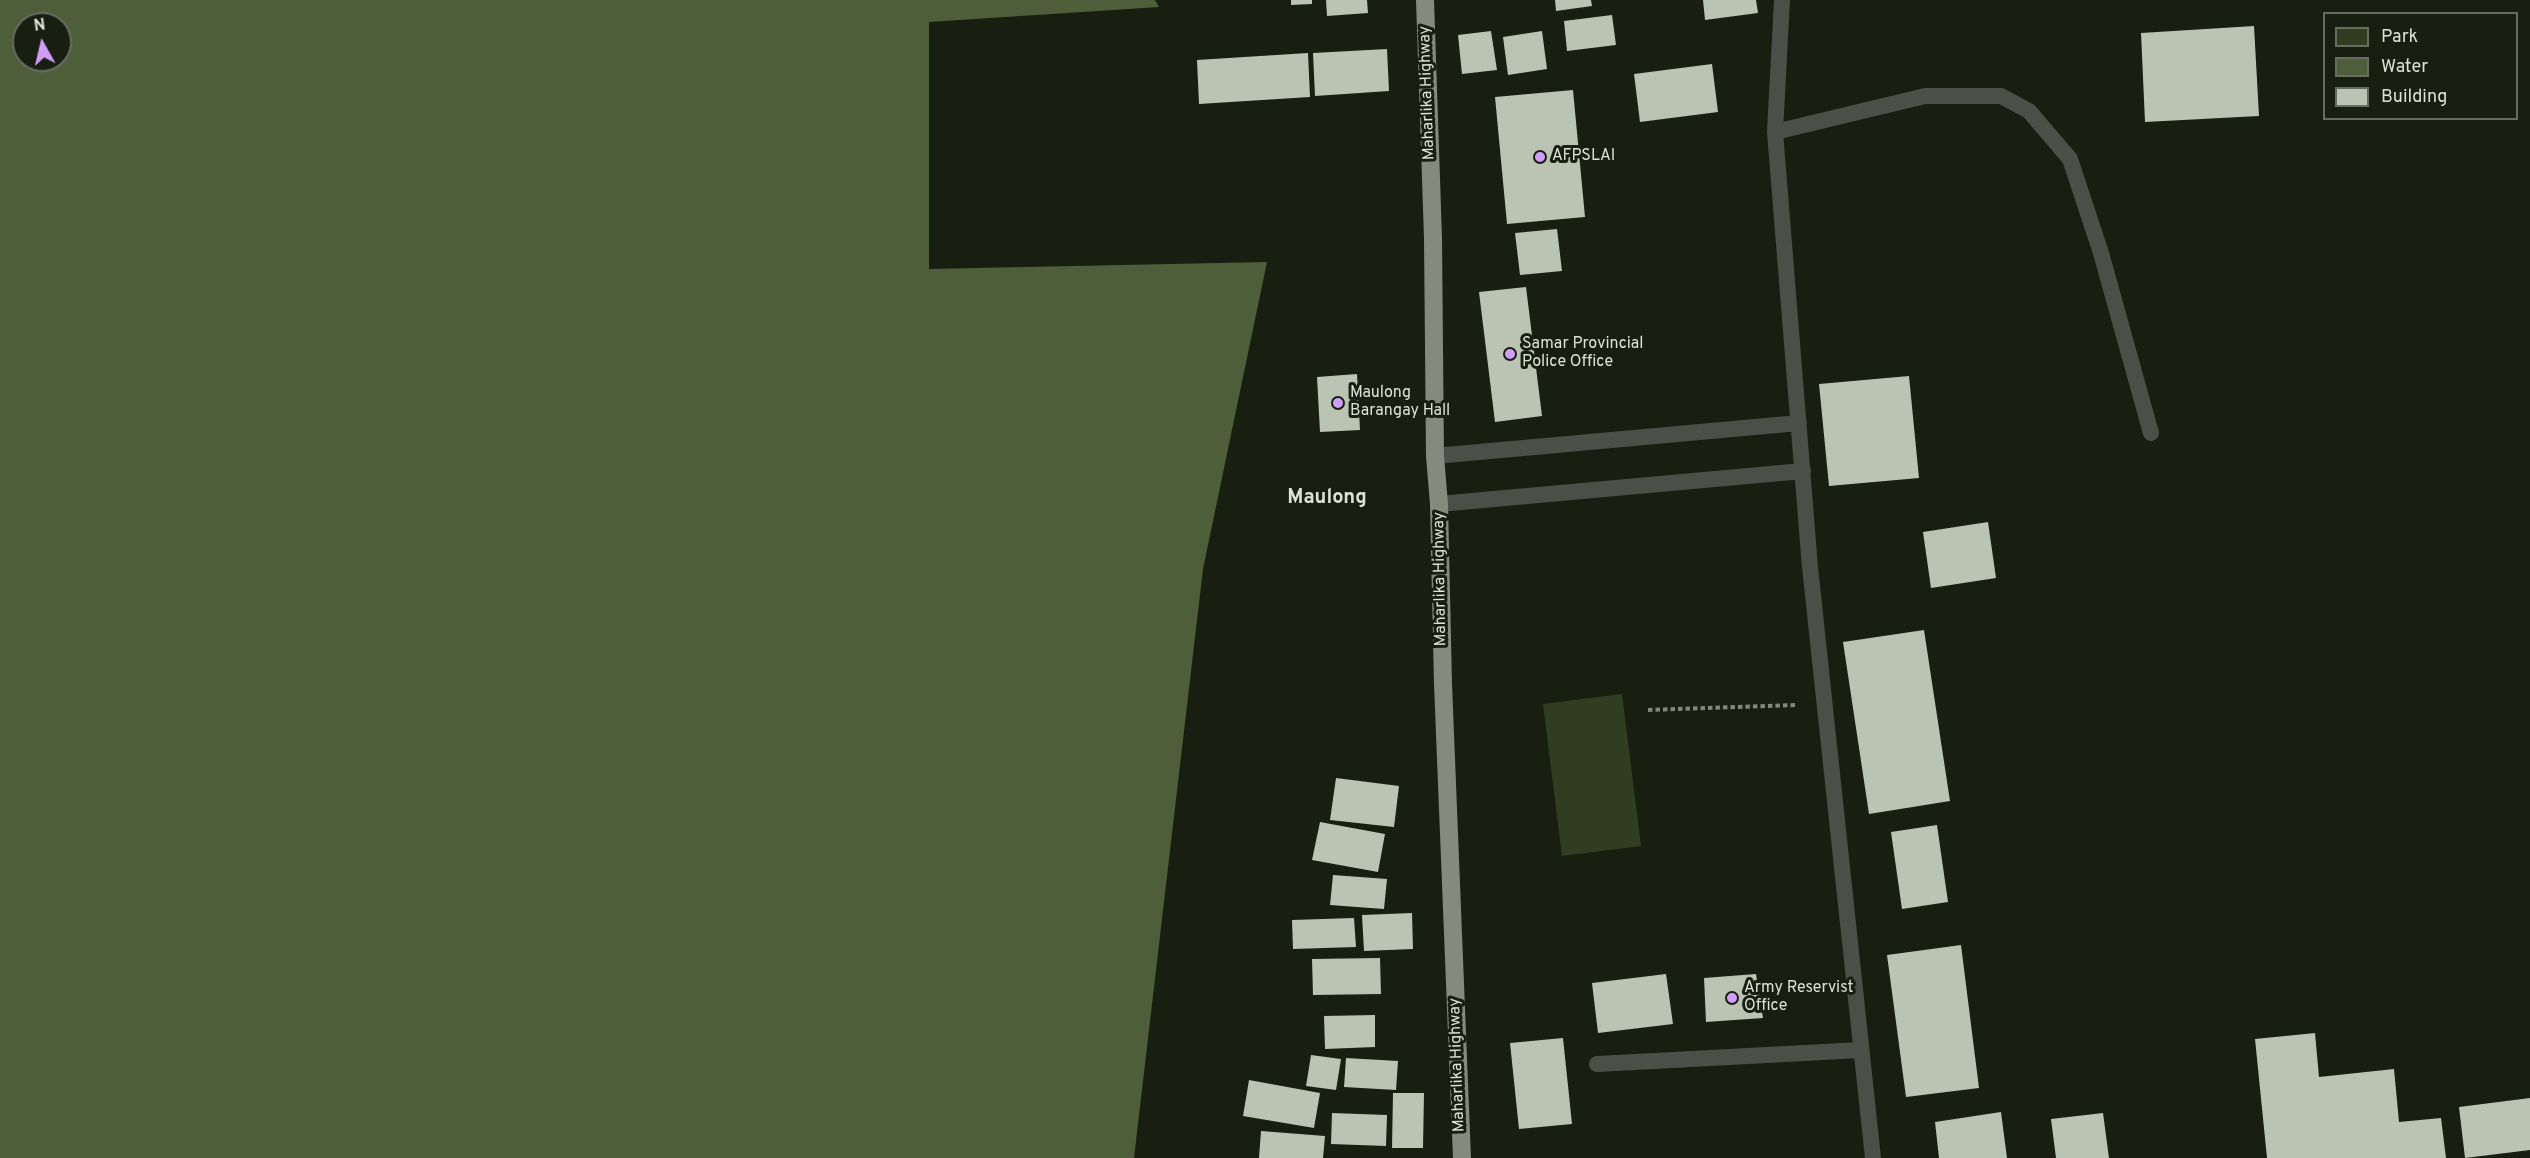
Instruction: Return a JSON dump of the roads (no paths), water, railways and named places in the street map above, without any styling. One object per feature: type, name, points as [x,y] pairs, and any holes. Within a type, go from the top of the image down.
[{"type":"highway","name":"Maharlika Highway","points":[[1425,0],[1433,238],[1435,456],[1439,504],[1443,684],[1462,1158]]},
{"type":"lane","points":[[1782,0],[1775,132],[1810,567],[1873,1158]]},
{"type":"lane","points":[[1775,132],[1925,96],[2001,96],[2029,111],[2070,159],[2101,253],[2151,433]]},
{"type":"lane","points":[[1435,456],[1799,423]]},
{"type":"lane","points":[[1439,504],[1803,471]]},
{"type":"lane","points":[[1597,1064],[1861,1050]]},
{"type":"water","points":[[0,0],[1155,0],[1159,7],[929,22],[929,269],[1267,262],[1203,569],[1134,1158],[0,1158]]},
{"type":"place","name":"AFPSLAI","points":[[1540,157]]},
{"type":"place","name":"Samar Provincial Police Office","points":[[1510,354]]},
{"type":"place","name":"Maulong Barangay Hall","points":[[1338,403]]},
{"type":"place","name":"Army Reservist Office","points":[[1732,998]]},
{"type":"district","name":"Maulong","points":[[1327,499]]}]
